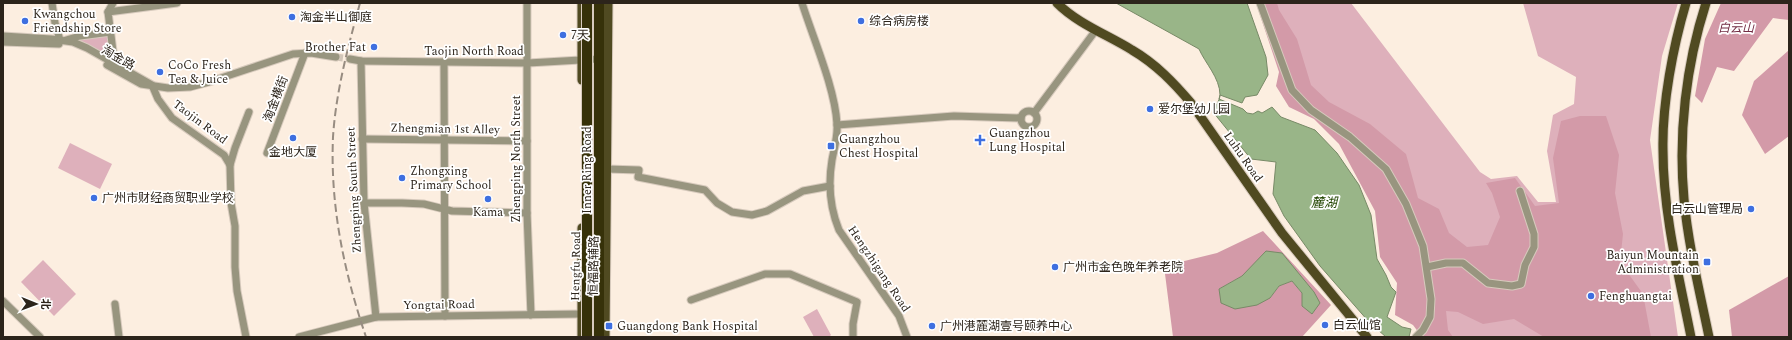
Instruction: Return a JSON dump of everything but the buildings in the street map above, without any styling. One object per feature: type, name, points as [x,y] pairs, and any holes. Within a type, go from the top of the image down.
[{"type":"highway","name":"Inner Ring Road","points":[[587,337],[588,3]]},
{"type":"highway","name":"Inner Ring Road","points":[[598,337],[599,3]]},
{"type":"main road","name":"恒福路辅路","points":[[582,3],[590,59],[582,337]]},
{"type":"main road","name":"Hengfu Road","points":[[588,3],[598,337]]},
{"type":"main road","name":"Hengfu Road","points":[[587,337],[590,59],[599,3]]},
{"type":"main road","name":"恒福路辅路","points":[[605,337],[608,3]]},
{"type":"main road","name":"Luhu Road","points":[[1057,3],[1096,30],[1148,61],[1164,74],[1186,97],[1280,231],[1367,337]]},
{"type":"main road","points":[[1686,3],[1672,66],[1662,148],[1667,207],[1691,337]]},
{"type":"main road","points":[[1706,3],[1697,38],[1688,86],[1684,127],[1682,177],[1687,220],[1709,337]]},
{"type":"street","points":[[52,3],[55,23],[62,40]]},
{"type":"street","points":[[113,3],[108,12],[115,67]]},
{"type":"street","points":[[108,12],[177,3]]},
{"type":"street","name":"Zhengping North Street","points":[[527,3],[527,213],[531,315]]},
{"type":"street","name":"Hengzhigang Road","points":[[802,3],[826,77],[837,124],[830,174],[830,186],[832,206],[839,230],[899,316],[907,337]]},
{"type":"street","points":[[1260,3],[1292,90],[1311,110],[1350,137],[1386,169],[1406,204],[1423,246],[1431,299],[1430,318],[1423,330],[1416,337]]},
{"type":"street","points":[[1034,113],[1096,30]]},
{"type":"street","points":[[62,40],[111,32]]},
{"type":"street","points":[[3,36],[62,40],[87,48],[115,67],[152,85],[168,88],[190,87],[219,79],[287,56],[306,53],[336,56]]},
{"type":"street","name":"淘金路","points":[[3,42],[68,45],[82,50],[115,67]]},
{"type":"street","name":"淘金横街","points":[[267,153],[306,53]]},
{"type":"street","name":"Taojin North Road","points":[[350,59],[361,61],[528,62],[590,59]]},
{"type":"street","name":"Zhengping South Street","points":[[361,61],[364,203],[376,317]]},
{"type":"street","points":[[444,62],[445,316]]},
{"type":"street","name":"Taojin Road","points":[[152,85],[158,99],[172,118],[217,148],[224,154],[230,165]]},
{"type":"street","points":[[1021,118],[1027,111],[1034,113]]},
{"type":"street","points":[[246,337],[240,311],[237,286],[235,226],[230,194],[230,165],[249,112]]},
{"type":"street","points":[[1021,118],[1025,125],[1032,126],[1037,120],[1034,113]]},
{"type":"street","points":[[837,124],[954,116],[1021,118]]},
{"type":"street","name":"Zhengmian 1st Alley","points":[[362,139],[527,141]]},
{"type":"street","points":[[606,169],[639,170],[638,177],[704,190],[717,203],[732,212],[752,215],[767,211],[803,191],[830,186]]},
{"type":"street","points":[[1426,267],[1446,263],[1463,263],[1488,283],[1512,286],[1521,284],[1525,265],[1534,247],[1534,234],[1520,191]]},
{"type":"street","points":[[364,203],[424,204],[452,211],[527,213]]},
{"type":"street","points":[[691,300],[765,274],[790,274],[857,302],[852,337]]},
{"type":"street","points":[[3,301],[40,337]]},
{"type":"street","points":[[115,304],[119,337]]},
{"type":"street","name":"Yongtai Road","points":[[299,337],[376,317],[582,314]]},
{"type":"shaded area","points":[[1266,3],[1351,3],[1480,172],[1491,179],[1517,176],[1538,202],[1556,202],[1547,151],[1553,115],[1574,104],[1576,77],[1538,56],[1523,3],[1678,3],[1662,56],[1650,140],[1678,337],[1443,337],[1429,251],[1312,106]]},
{"type":"shaded area","points":[[108,35],[109,53],[106,55],[78,39]]},
{"type":"shaded area","points":[[70,143],[112,164],[100,189],[58,168]]},
{"type":"shaded area","points":[[43,260],[76,294],[54,316],[21,282]]},
{"type":"shaded area","points":[[817,309],[831,335],[829,337],[814,337],[803,317]]},
{"type":"green space","points":[[1256,3],[1277,3],[1279,10],[1297,39],[1311,85],[1329,102],[1370,124],[1406,154],[1418,198],[1439,209],[1449,233],[1467,247],[1488,245],[1500,217],[1492,193],[1486,183],[1515,178],[1535,206],[1559,203],[1553,158],[1561,121],[1580,116],[1606,116],[1619,155],[1615,193],[1623,234],[1620,262],[1643,294],[1651,337],[1544,337],[1514,319],[1483,324],[1458,312],[1446,311],[1448,330],[1453,337],[1422,337],[1413,325],[1395,315],[1397,283],[1380,257],[1375,211],[1339,144],[1314,119],[1289,107],[1276,86],[1279,72]]},
{"type":"green space","name":"白云山","points":[[1721,3],[1789,3],[1789,20],[1773,18],[1734,71],[1717,67],[1702,103],[1695,96],[1705,39]]},
{"type":"green space","name":"白云山","points":[[1789,50],[1789,136],[1765,154],[1742,115],[1754,81]]},
{"type":"green space","points":[[1263,231],[1331,305],[1302,337],[1173,337],[1164,266],[1217,253]],"holes":[[[1291,264],[1300,278],[1314,292],[1302,306],[1302,293],[1292,281],[1279,286],[1270,298],[1219,289],[1242,276]]]},
{"type":"green space","points":[[1789,276],[1789,337],[1732,337],[1729,310]]},
{"type":"water","points":[[1116,3],[1247,3],[1266,57],[1268,75],[1257,95],[1245,97],[1242,103],[1220,95],[1218,83],[1199,49]]},
{"type":"water","name":"麓湖","points":[[1219,99],[1243,109],[1247,113],[1253,114],[1258,111],[1262,113],[1272,107],[1281,117],[1315,130],[1337,153],[1359,185],[1371,215],[1377,259],[1391,287],[1396,292],[1387,317],[1402,327],[1411,329],[1409,337],[1386,337],[1369,322],[1320,266],[1284,216],[1273,194],[1276,162],[1251,159],[1213,112]]},
{"type":"water","points":[[1266,251],[1282,253],[1314,292],[1320,303],[1312,314],[1302,306],[1302,293],[1292,281],[1279,286],[1270,298],[1257,305],[1235,309],[1221,303],[1219,289],[1242,276]]},
{"type":"tunnel","points":[[336,57],[350,59]]},
{"type":"railway","points":[[360,3],[347,53],[337,103],[333,137],[333,163],[336,213],[340,238],[351,288],[366,337]]},
{"type":"place","name":"淘金半山御庭","points":[[292,17]]},
{"type":"place","name":"Kwangchou Friendship Store","points":[[25,21]]},
{"type":"place","name":"综合病房楼","points":[[861,21]]},
{"type":"place","name":"7天","points":[[563,35]]},
{"type":"place","name":"Brother Fat","points":[[374,47]]},
{"type":"place","name":"CoCo Fresh Tea & Juice","points":[[160,72]]},
{"type":"place","name":"爱尔堡幼儿园","points":[[1150,109]]},
{"type":"place","name":"金地大厦","points":[[293,138]]},
{"type":"place","name":"Guangzhou Lung Hospital","points":[[980,140]]},
{"type":"place","name":"Guangzhou Chest Hospital","points":[[831,146]]},
{"type":"place","name":"Zhongxing Primary School","points":[[402,178]]},
{"type":"place","name":"广州市财经商贸职业学校","points":[[94,198]]},
{"type":"place","name":"Kama","points":[[488,199]]},
{"type":"place","name":"白云山管理局","points":[[1751,209]]},
{"type":"place","name":"Baiyun Mountain Administration","points":[[1707,262]]},
{"type":"place","name":"广州市金色晚年养老院","points":[[1055,267]]},
{"type":"place","name":"Fenghuangtai","points":[[1591,296]]},
{"type":"place","name":"白云仙馆","points":[[1325,325]]},
{"type":"place","name":"Guangdong Bank Hospital","points":[[609,326]]},
{"type":"place","name":"广州港麓湖壹号颐养中心","points":[[932,326]]}]
